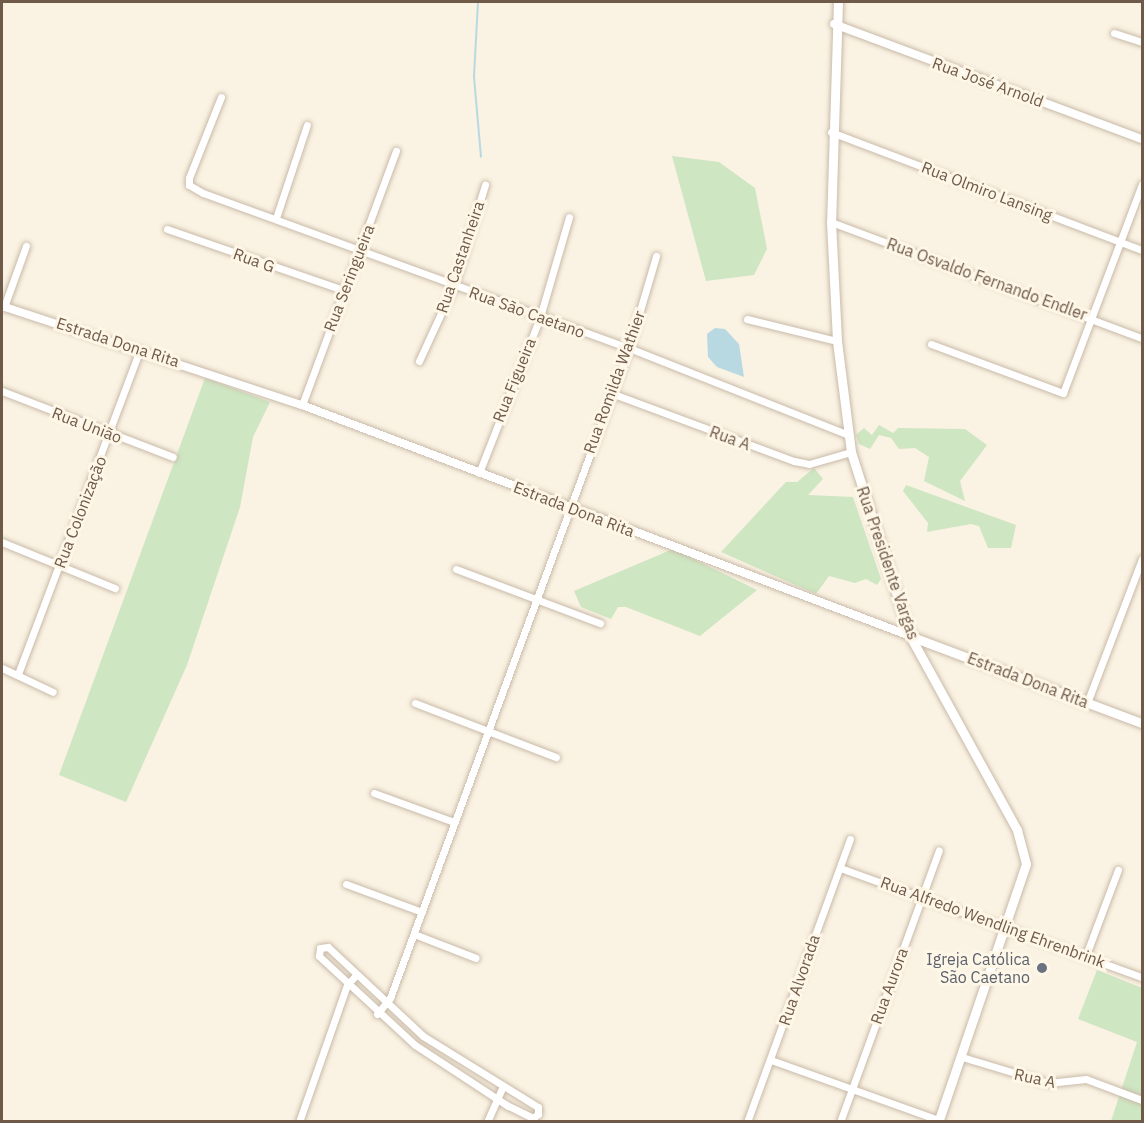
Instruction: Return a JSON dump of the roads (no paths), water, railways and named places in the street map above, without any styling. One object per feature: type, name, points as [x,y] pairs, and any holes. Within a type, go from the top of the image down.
[{"type":"main road","name":"Rua Presidente Vargas","points":[[838,2],[834,24],[831,222],[837,341],[851,452],[910,636],[1024,848],[1026,864],[1009,927],[939,1121]]},
{"type":"main road","name":"Estrada Dona Rita","points":[[910,636],[1143,723]]},
{"type":"street","name":"Rua José Arnold","points":[[834,24],[1143,139]]},
{"type":"street","points":[[1113,33],[1143,42]]},
{"type":"street","name":"Rua São Caetano","points":[[220,97],[189,178],[203,193],[629,348],[849,435]]},
{"type":"street","points":[[276,218],[307,125]]},
{"type":"street","name":"Rua Olmiro Lansing","points":[[831,132],[1143,250]]},
{"type":"street","name":"Rua Seringueira","points":[[302,405],[396,151]]},
{"type":"street","points":[[931,344],[1047,390],[1067,390],[1143,184]]},
{"type":"street","name":"Rua Castanheira","points":[[419,361],[454,285],[485,186]]},
{"type":"street","name":"Rua Figueira","points":[[479,473],[540,317],[569,217]]},
{"type":"street","name":"Rua Osvaldo Fernando Endler","points":[[831,222],[1093,317],[1143,338]]},
{"type":"street","name":"Rua G","points":[[167,229],[343,290]]},
{"type":"street","points":[[3,306],[26,246]]},
{"type":"street","name":"Rua Romilda Wathier","points":[[377,1014],[385,1005],[414,934],[568,507],[629,348],[656,256]]},
{"type":"street","name":"Estrada Dona Rita","points":[[3,306],[302,405],[910,636]]},
{"type":"street","points":[[747,319],[837,341]]},
{"type":"street","name":"Rua Colonização","points":[[18,674],[110,435],[140,350]]},
{"type":"street","name":"Rua União","points":[[2,392],[172,457]]},
{"type":"street","name":"Rua A","points":[[611,393],[794,461],[809,464],[851,452]]},
{"type":"street","points":[[2,542],[115,588]]},
{"type":"street","points":[[1087,703],[1143,559]]},
{"type":"street","points":[[456,569],[600,623]]},
{"type":"street","points":[[2,668],[53,692]]},
{"type":"street","points":[[415,703],[556,757]]},
{"type":"street","points":[[374,793],[454,822]]},
{"type":"street","name":"Rua Alvorada","points":[[747,1122],[771,1060],[830,885],[843,869],[850,839]]},
{"type":"street","name":"Rua Aurora","points":[[840,1122],[939,850]]},
{"type":"street","name":"Rua Alfredo Wendling Ehrenbrink","points":[[843,869],[922,895],[1143,977]]},
{"type":"street","points":[[1086,955],[1118,870]]},
{"type":"street","points":[[346,884],[422,912]]},
{"type":"street","points":[[414,934],[476,958]]},
{"type":"street","points":[[328,947],[385,1005],[502,1088],[538,1107],[538,1114],[532,1118],[495,1098],[377,1014],[319,956],[320,948],[328,947]]},
{"type":"street","points":[[299,1122],[347,985],[355,976]]},
{"type":"street","name":"Rua A","points":[[962,1057],[1048,1083],[1086,1079],[1143,1100]]},
{"type":"street","points":[[771,1060],[939,1121]]},
{"type":"street","points":[[487,1122],[495,1098],[502,1088]]},
{"type":"water","points":[[715,328],[725,329],[739,344],[744,377],[717,367],[708,357],[707,334]]},
{"type":"waterway","points":[[478,2],[474,77],[481,157]]},
{"type":"place","name":"Igreja Católica São Caetano","points":[[1042,968]]}]
